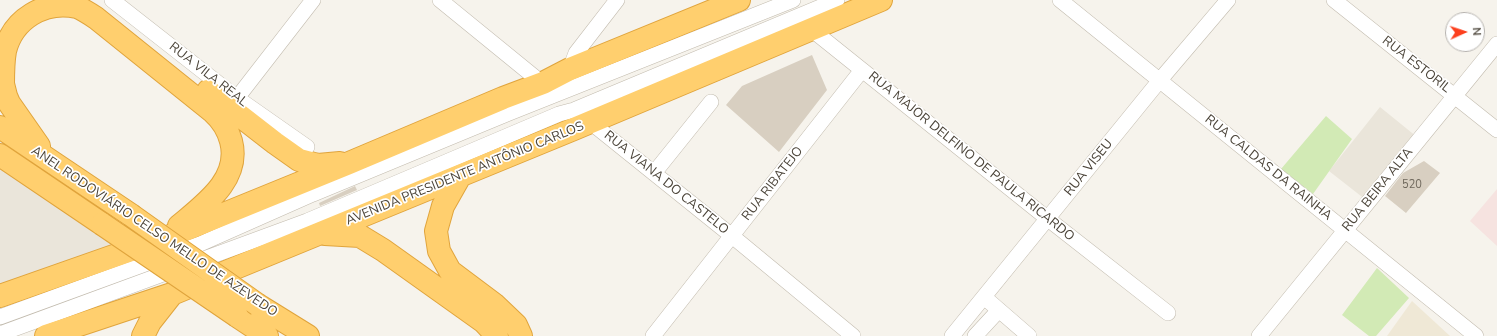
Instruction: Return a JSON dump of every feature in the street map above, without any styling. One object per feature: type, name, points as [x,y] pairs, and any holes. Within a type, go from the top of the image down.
[{"type":"highway","points":[[92,0],[275,143],[299,160],[318,165],[349,163]]},
{"type":"highway","points":[[0,296],[165,238],[503,98],[549,89],[570,69],[739,0]]},
{"type":"highway","name":"AVENIDA PRESIDENTE ANTÔNIO CARLOS","points":[[46,336],[172,294],[460,176],[582,116],[804,23],[881,0]]},
{"type":"highway","points":[[51,161],[31,137],[14,112],[6,96],[1,79],[5,52],[12,33],[20,21],[40,7],[51,4],[66,4],[82,10],[96,18],[213,112],[223,124],[232,145],[232,159],[228,175],[219,190],[165,238]]},
{"type":"highway","name":"ANEL RODOVIÁRIO CELSO MELLO DE AZEVEDO","points":[[0,127],[258,305],[308,336]]},
{"type":"highway","name":"ANEL RODOVIÁRIO CELSO MELLO DE AZEVEDO","points":[[0,155],[267,336]]},
{"type":"highway","points":[[460,176],[443,206],[436,231],[438,251],[450,270],[494,304],[522,332]]},
{"type":"highway","points":[[320,234],[360,236],[383,250],[484,322],[497,336]]},
{"type":"highway","points":[[0,281],[52,268],[100,260]]},
{"type":"highway","points":[[143,336],[150,322],[172,294]]},
{"type":"street","name":"RUA VILA REAL","points":[[112,0],[237,98],[306,147]]},
{"type":"street","points":[[237,98],[313,0]]},
{"type":"street","name":"RUA VIANA DO CASTELO","points":[[440,0],[732,236],[853,336]]},
{"type":"street","points":[[570,69],[576,53],[617,0]]},
{"type":"street","points":[[804,23],[837,0]]},
{"type":"street","name":"RUA CALDAS DA RAINHA","points":[[1060,0],[1476,336]]},
{"type":"street","name":"RUA VISEU","points":[[952,336],[1048,220],[1160,80],[1228,0]]},
{"type":"street","name":"RUA ESTORIL","points":[[1334,0],[1497,130]]},
{"type":"street","points":[[0,317],[200,244],[549,89],[783,2]]},
{"type":"street","name":"RUA MAJOR DELFINO DE PAULA RICARDO","points":[[783,2],[804,23],[862,70],[1048,220],[1168,313]]},
{"type":"street","name":"RUA BEIRA ALTA","points":[[1258,336],[1497,44]]},
{"type":"street","name":"RUA RIBATEJO","points":[[653,336],[862,70]]},
{"type":"street","points":[[654,173],[711,102]]},
{"type":"street","points":[[0,334],[307,221],[559,114],[582,116]]},
{"type":"street","points":[[100,260],[120,273]]},
{"type":"street","points":[[984,297],[1029,336]]},
{"type":"street","points":[[975,336],[999,310]]},
{"type":"street","points":[[0,334],[4,336]]},
{"type":"shaded area","points":[[1380,107],[1417,137],[1366,200],[1329,171]]},
{"type":"shaded area","points":[[0,141],[144,240],[0,302]]},
{"type":"shaded area","points":[[1497,189],[1497,246],[1470,221]]},
{"type":"shaded area","points":[[1412,301],[1450,336],[1387,336]]},
{"type":"green space","points":[[1326,116],[1352,139],[1313,194],[1281,169]]},
{"type":"green space","points":[[1377,268],[1409,298],[1376,336],[1369,336],[1342,315]]},
{"type":"building","points":[[812,55],[827,90],[779,152],[726,105],[742,86]]},
{"type":"building","points":[[1424,161],[1440,173],[1406,213],[1385,196],[1403,173]]},
{"type":"building","points":[[355,186],[357,190],[320,206],[319,203]]}]
